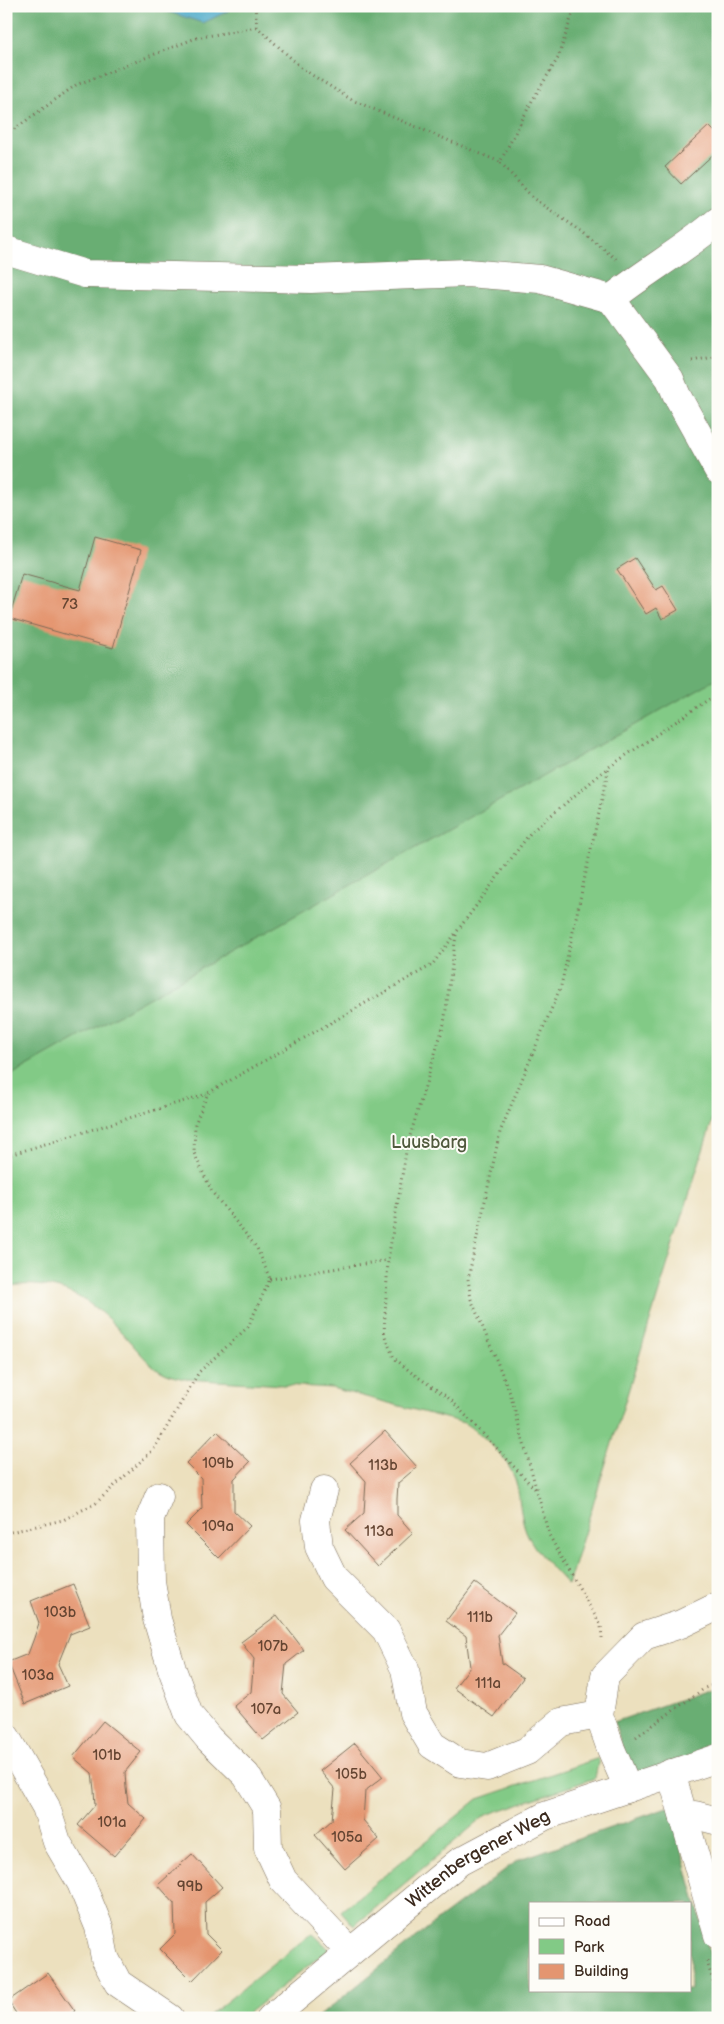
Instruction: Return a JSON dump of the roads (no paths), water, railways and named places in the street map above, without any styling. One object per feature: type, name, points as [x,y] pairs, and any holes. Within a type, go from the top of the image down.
[{"type":"street","points":[[611,299],[638,277],[693,242],[718,221]]},
{"type":"street","points":[[6,250],[85,274],[312,279],[467,273],[540,279],[611,299],[670,379],[677,396],[718,470]]},
{"type":"street","points":[[324,1490],[316,1520],[319,1547],[334,1578],[386,1630],[405,1669],[413,1713],[432,1745],[460,1763],[487,1767],[527,1751],[561,1722],[599,1715]]},
{"type":"street","points":[[159,1496],[150,1518],[151,1581],[157,1619],[172,1669],[189,1714],[209,1740],[246,1775],[267,1809],[268,1848],[283,1880],[349,1951]]},
{"type":"street","points":[[628,1788],[610,1750],[599,1715],[605,1676],[644,1636],[681,1624],[718,1606]]},
{"type":"street","points":[[6,1737],[46,1807],[57,1842],[81,1883],[99,1927],[105,1958],[118,1984],[170,2018]]},
{"type":"street","name":"Wittenbergener Weg","points":[[271,2018],[349,1951],[459,1862],[545,1816],[718,1758]]},
{"type":"street","points":[[671,1773],[718,1935]]},
{"type":"street","points":[[684,1818],[695,1815],[718,1821]]},
{"type":"water","points":[[163,6],[228,6],[228,11],[203,23],[166,11]]},
{"type":"park label","name":"Luusbarg","points":[[429,1142]]}]
